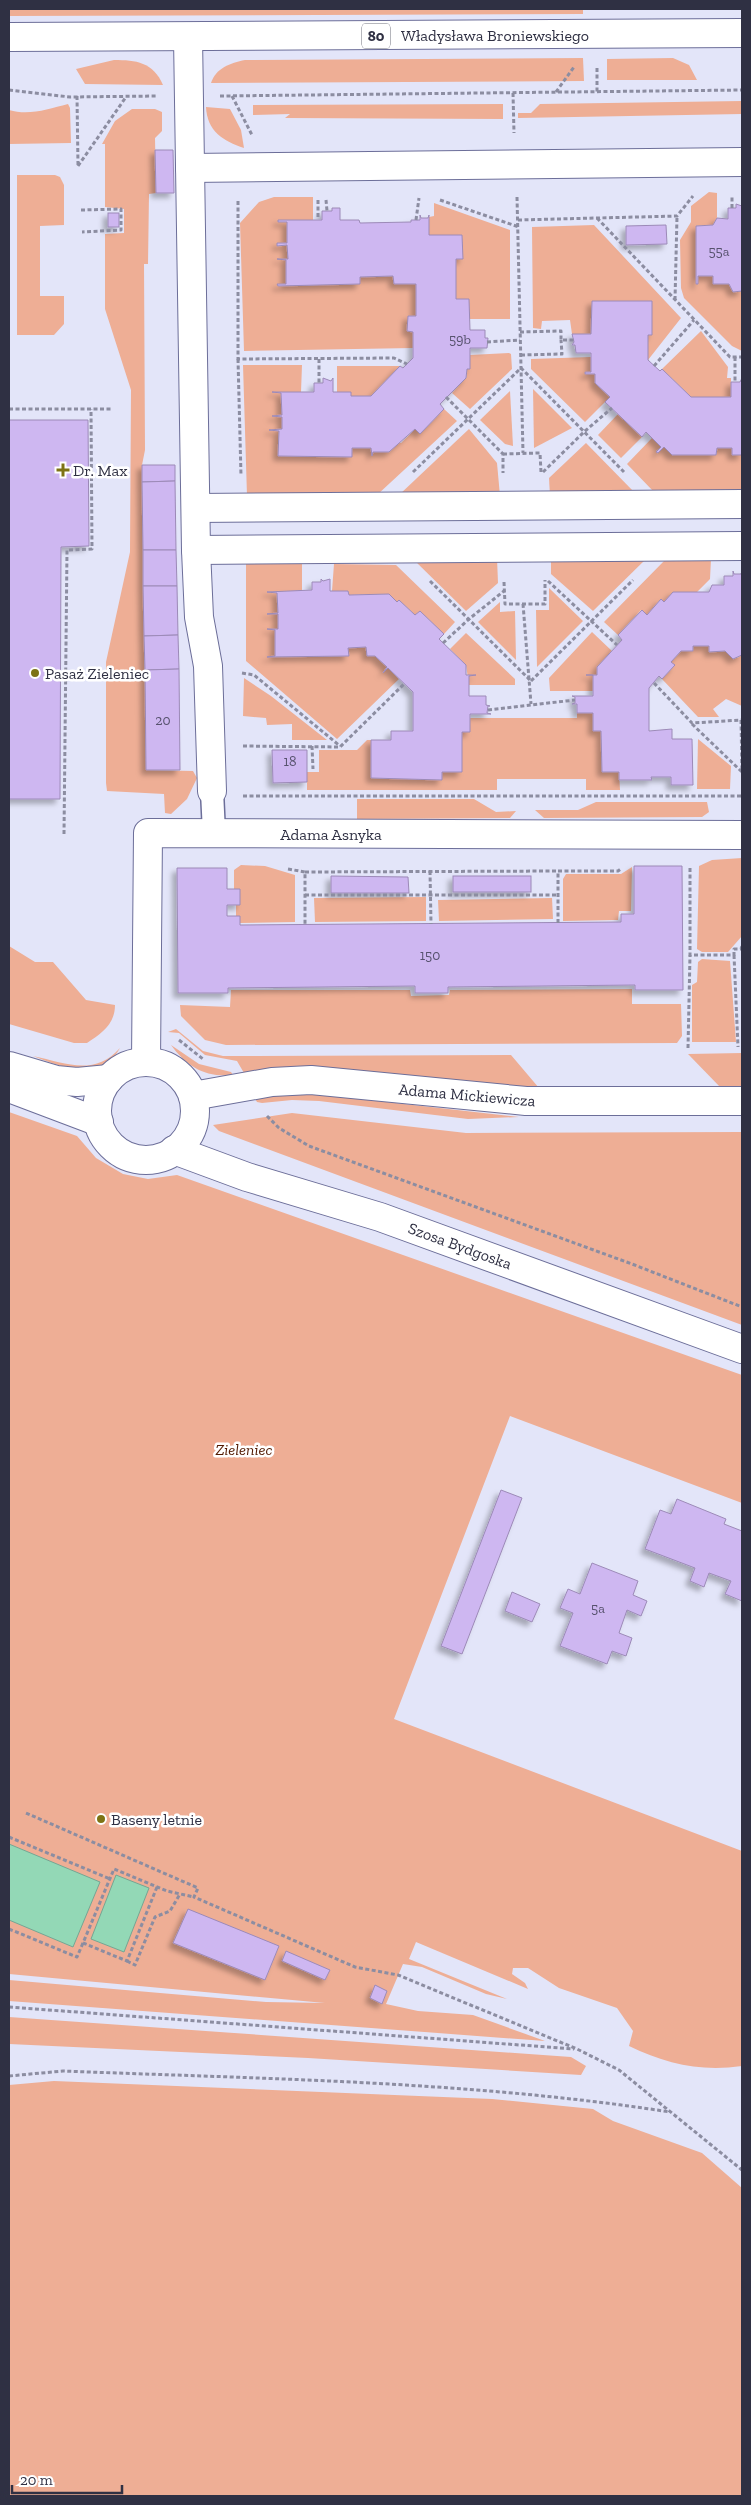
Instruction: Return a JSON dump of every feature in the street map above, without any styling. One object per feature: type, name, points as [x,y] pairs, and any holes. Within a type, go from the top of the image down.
[{"type":"street","name":"Władysława Broniewskiego","points":[[9,38],[742,34]]},
{"type":"street","points":[[188,37],[196,550],[199,617],[208,666],[212,793]]},
{"type":"street","points":[[190,168],[742,162]]},
{"type":"street","points":[[196,508],[742,504]]},
{"type":"street","points":[[196,550],[742,546]]},
{"type":"street","name":"Adama Asnyka","points":[[146,1062],[148,833],[742,835]]},
{"type":"street","points":[[146,1062],[162,1064],[175,1071],[186,1082],[193,1096],[194,1122],[189,1135],[174,1150],[154,1159],[139,1160],[125,1155],[113,1147],[104,1136],[99,1122],[97,1107],[101,1092],[109,1079],[126,1067],[146,1062]]},
{"type":"street","points":[[9,1066],[56,1080],[78,1082],[109,1079]]},
{"type":"street","name":"Adama Mickiewicza","points":[[193,1096],[272,1082],[311,1080],[526,1101],[742,1102]]},
{"type":"street","points":[[9,1088],[99,1122]]},
{"type":"street","name":"Szosa Bydgoska","points":[[174,1150],[246,1177],[380,1217],[742,1349]]},
{"type":"lane","points":[[212,793],[214,833]]},
{"type":"path","points":[[9,90],[77,96],[162,96]]},
{"type":"path","points":[[215,96],[742,90]]},
{"type":"path","points":[[513,92],[519,227],[523,453]]},
{"type":"path","points":[[77,96],[78,166],[126,96]]},
{"type":"path","points":[[732,189],[732,208]]},
{"type":"path","points":[[675,300],[676,216],[698,190]]},
{"type":"path","points":[[318,192],[318,217]]},
{"type":"path","points":[[238,193],[238,359],[241,508]]},
{"type":"path","points":[[438,199],[519,227]]},
{"type":"path","points":[[416,220],[418,204]]},
{"type":"path","points":[[81,210],[121,209],[121,230],[82,232]]},
{"type":"path","points":[[518,220],[676,216]]},
{"type":"path","points":[[597,218],[730,357],[742,357]]},
{"type":"path","points":[[654,366],[694,320]]},
{"type":"path","points":[[520,332],[561,331],[562,354],[521,355]]},
{"type":"path","points":[[487,342],[520,340]]},
{"type":"path","points":[[561,340],[574,340]]},
{"type":"path","points":[[736,357],[736,382]]},
{"type":"path","points":[[238,359],[394,358],[407,364]]},
{"type":"path","points":[[319,359],[319,383]]},
{"type":"path","points":[[377,506],[470,419],[521,368]]},
{"type":"path","points":[[521,368],[655,504]]},
{"type":"path","points":[[446,397],[503,454],[540,453]]},
{"type":"path","points":[[541,474],[585,431],[612,408]]},
{"type":"path","points":[[9,409],[112,409]]},
{"type":"path","points":[[64,834],[68,550],[92,549],[91,409]]},
{"type":"path","points":[[531,681],[667,546]]},
{"type":"path","points":[[397,549],[531,681]]},
{"type":"path","points":[[544,577],[617,645]]},
{"type":"path","points":[[443,643],[504,590],[505,604],[545,604]]},
{"type":"path","points":[[523,604],[531,681],[531,704]]},
{"type":"path","points":[[208,666],[254,675],[340,746]]},
{"type":"path","points":[[654,683],[742,772]]},
{"type":"path","points":[[210,745],[340,746],[404,684]]},
{"type":"path","points":[[488,710],[575,700]]},
{"type":"path","points":[[692,723],[742,720],[742,772]]},
{"type":"path","points":[[312,746],[313,769]]},
{"type":"path","points":[[212,793],[742,796]]},
{"type":"path","points":[[688,1048],[688,979],[691,973],[690,864]]},
{"type":"path","points":[[280,866],[305,872],[558,871]]},
{"type":"path","points":[[430,871],[431,924]]},
{"type":"path","points":[[305,872],[305,925]]},
{"type":"path","points":[[305,895],[558,895]]},
{"type":"path","points":[[738,1047],[734,949],[741,949],[742,946]]},
{"type":"path","points":[[690,955],[734,955]]},
{"type":"path","points":[[174,1038],[181,1041],[195,1055],[208,1061]]},
{"type":"path","points":[[261,1110],[279,1128],[309,1146],[614,1257],[742,1307]]},
{"type":"path","points":[[26,1813],[198,1888],[194,1897]]},
{"type":"path","points":[[9,1837],[110,1879]]},
{"type":"path","points":[[9,1929],[78,1957],[114,1869],[167,1891],[194,1897],[355,1967],[398,1975],[577,2049],[619,2070],[742,2170]]},
{"type":"path","points":[[127,1961],[157,1887]]},
{"type":"path","points":[[83,1943],[135,1965],[155,1917],[170,1911],[180,1894]]},
{"type":"path","points":[[9,2007],[577,2049]]},
{"type":"path","points":[[9,2076],[63,2070],[388,2084],[581,2100],[671,2112]]},
{"type":"green space","points":[[9,9],[583,9],[583,14],[9,16]]},
{"type":"green space","points":[[583,58],[584,81],[211,83],[216,74],[224,67],[245,60]]},
{"type":"green space","points":[[673,58],[689,65],[697,80],[607,80],[607,59]]},
{"type":"green space","points":[[114,60],[137,62],[149,67],[159,77],[163,85],[85,84],[76,69]]},
{"type":"green space","points":[[742,101],[742,114],[518,118],[518,113],[531,113],[540,104]]},
{"type":"green space","points":[[68,104],[70,108],[71,143],[9,144],[9,110],[31,112]]},
{"type":"green space","points":[[503,104],[503,119],[285,118],[290,114],[253,115],[253,105]]},
{"type":"green space","points":[[206,107],[230,109],[241,130],[244,148],[229,142],[213,129],[209,123]]},
{"type":"green space","points":[[132,109],[155,109],[162,112],[162,131],[155,138],[156,193],[149,194],[148,264],[144,264],[145,450],[142,465],[146,770],[193,771],[197,778],[187,799],[171,814],[165,813],[164,794],[107,791],[106,783],[106,662],[130,552],[131,390],[105,309],[105,234],[124,233],[124,209],[105,207],[105,144],[102,144],[115,121]]},
{"type":"green space","points":[[17,175],[55,175],[60,177],[64,185],[64,225],[40,226],[40,296],[64,296],[64,324],[54,335],[17,335]]},
{"type":"green space","points":[[709,192],[717,193],[717,218],[713,225],[696,226],[696,284],[698,284],[698,276],[713,276],[729,284],[733,292],[742,291],[742,351],[732,346],[684,298],[681,288],[680,240],[691,222],[691,206]]},
{"type":"green space","points":[[274,197],[313,197],[313,220],[278,221],[287,222],[287,243],[277,244],[278,246],[287,245],[288,259],[277,259],[286,260],[286,284],[278,284],[278,286],[360,284],[360,277],[393,276],[394,284],[416,284],[413,348],[244,351],[240,223],[259,202]]},
{"type":"green space","points":[[434,203],[510,230],[510,319],[469,319],[456,299],[456,259],[429,235],[429,217],[434,216]]},
{"type":"green space","points":[[594,225],[681,318],[648,360],[648,335],[652,334],[652,301],[592,301],[591,334],[572,334],[570,320],[542,321],[541,329],[533,328],[532,227]]},
{"type":"green space","points":[[701,331],[728,367],[727,378],[731,378],[731,397],[691,397],[662,369]]},
{"type":"green space","points":[[511,354],[512,369],[470,409],[452,393],[466,378],[467,369],[470,369],[470,355]]},
{"type":"green space","points":[[591,357],[591,372],[585,374],[595,374],[595,383],[610,397],[585,422],[531,369],[531,359]]},
{"type":"green space","points":[[243,365],[302,365],[301,392],[272,392],[281,393],[282,415],[273,416],[282,417],[282,429],[269,430],[279,431],[278,456],[351,457],[352,448],[371,448],[372,456],[372,452],[399,442],[401,443],[415,429],[421,433],[444,409],[457,421],[377,495],[247,496]]},
{"type":"green space","points":[[337,366],[400,366],[371,396],[351,396],[350,392],[337,392]]},
{"type":"green space","points":[[533,389],[572,428],[534,448]]},
{"type":"green space","points":[[510,391],[513,446],[505,444],[480,420]]},
{"type":"green space","points":[[618,414],[642,437],[621,458],[598,435]]},
{"type":"green space","points":[[469,429],[497,463],[500,496],[399,495]]},
{"type":"green space","points":[[652,438],[661,447],[656,451],[658,453],[664,447],[716,455],[717,448],[732,448],[732,455],[742,455],[742,491],[654,492],[627,464]]},
{"type":"green space","points":[[586,443],[636,494],[550,496],[549,478]]},
{"type":"green space","points":[[648,557],[593,611],[551,574],[551,558]]},
{"type":"green space","points":[[497,558],[498,583],[466,611],[414,560]]},
{"type":"green space","points":[[711,559],[710,579],[697,592],[664,602],[661,599],[647,615],[641,610],[618,635],[604,622],[665,560]]},
{"type":"green space","points":[[246,563],[302,564],[302,591],[267,592],[277,593],[278,613],[267,614],[278,614],[278,629],[267,629],[275,630],[275,656],[267,657],[348,656],[348,648],[366,647],[367,655],[375,656],[387,667],[383,672],[388,668],[399,679],[337,739],[246,661]]},
{"type":"green space","points":[[334,564],[396,565],[455,622],[444,634],[420,611],[415,615],[399,600],[397,602],[389,594],[349,595],[348,591],[332,591]]},
{"type":"green space","points":[[549,588],[583,621],[537,667],[536,610],[549,610]]},
{"type":"green space","points":[[500,602],[500,612],[515,611],[516,660],[478,622]]},
{"type":"green space","points":[[592,632],[612,651],[597,667],[597,675],[593,675],[593,691],[550,691],[549,678]]},
{"type":"green space","points":[[466,633],[515,679],[515,685],[469,685],[466,665],[450,649]]},
{"type":"green space","points":[[693,646],[709,646],[709,652],[725,651],[733,659],[742,654],[742,706],[726,699],[713,709],[719,717],[698,717],[662,679],[674,666],[671,662],[681,651],[693,651]]},
{"type":"green space","points":[[244,678],[271,696],[327,740],[292,740],[292,724],[267,725],[266,718],[243,716]]},
{"type":"green space","points":[[577,713],[593,713],[594,731],[601,731],[602,772],[619,772],[620,790],[586,790],[586,779],[497,779],[497,790],[307,790],[307,772],[319,772],[319,750],[357,750],[367,740],[371,740],[371,778],[442,780],[442,772],[462,772],[462,732],[470,718],[577,718]]},
{"type":"green space","points":[[698,739],[731,766],[730,789],[697,789]]},
{"type":"green space","points":[[357,799],[474,799],[496,812],[516,811],[510,818],[357,819]]},
{"type":"green space","points":[[596,802],[707,802],[709,812],[702,817],[544,818],[535,810],[578,810]]},
{"type":"green space","points":[[742,858],[742,936],[728,952],[702,952],[697,949],[699,866],[712,860]]},
{"type":"green space","points":[[241,865],[265,866],[295,875],[295,922],[240,923],[240,916],[236,916],[236,905],[240,905],[234,889],[234,870]]},
{"type":"green space","points":[[632,867],[631,911],[619,911],[618,920],[563,921],[563,879],[566,874],[621,874]]},
{"type":"green space","points":[[426,897],[426,921],[315,922],[314,898]]},
{"type":"green space","points":[[552,898],[553,919],[439,921],[438,900]]},
{"type":"green space","points":[[9,946],[35,962],[53,962],[86,1000],[115,1005],[113,1018],[107,1027],[87,1043],[74,1043],[9,1024]]},
{"type":"green space","points":[[702,959],[730,961],[736,1042],[692,1042],[692,985],[697,982],[698,962]]},
{"type":"green space","points":[[632,989],[632,1004],[681,1004],[682,1036],[677,1043],[226,1045],[205,1040],[181,1016],[180,1005],[230,1007],[231,990],[410,990],[411,996],[449,995],[450,990]]},
{"type":"green space","points":[[176,1029],[203,1051],[223,1056],[511,1055],[539,1088],[477,1086],[277,1068],[244,1073],[237,1061],[205,1055],[179,1033],[168,1032]]},
{"type":"green space","points":[[171,1045],[199,1064],[231,1072],[233,1075],[206,1073],[191,1065]]},
{"type":"green space","points":[[120,1048],[112,1059],[92,1068],[68,1067],[33,1056],[79,1066],[90,1065],[110,1057]]},
{"type":"green space","points":[[742,1053],[742,1087],[721,1088],[688,1054]]},
{"type":"green space","points":[[307,1093],[519,1117],[468,1119],[319,1101],[292,1100],[262,1103],[257,1102],[254,1097]]},
{"type":"green space","name":"Zieleniec","points":[[9,1112],[77,1136],[96,1158],[123,1174],[148,1179],[177,1175],[742,1375],[742,1503],[510,1416],[394,1719],[742,1851],[742,2066],[727,2068],[698,2067],[656,2058],[629,2046],[633,2031],[617,2008],[559,1988],[528,1968],[513,1968],[512,1974],[525,1983],[528,1989],[416,1942],[409,1959],[507,1999],[486,1994],[422,1967],[403,1964],[386,2004],[418,2011],[473,2015],[545,2041],[9,2001],[9,1980],[266,2002],[325,2003],[9,1974]]},
{"type":"green space","points":[[292,1113],[466,1133],[742,1132],[742,1325],[219,1131],[213,1125]]},
{"type":"green space","points":[[9,2017],[571,2057],[586,2066],[581,2075],[308,2058],[9,2044]]},
{"type":"green space","points":[[54,2081],[492,2099],[593,2109],[613,2121],[702,2153],[742,2188],[742,2496],[9,2496],[9,2085]]},
{"type":"shaded area","points":[[9,1844],[100,1882],[73,1947],[9,1920]]},
{"type":"shaded area","points":[[116,1875],[149,1888],[124,1952],[91,1939]]},
{"type":"building","points":[[155,150],[173,150],[174,193],[156,193]]},
{"type":"building","points":[[736,204],[742,206],[742,291],[733,292],[729,284],[713,284],[713,276],[698,276],[698,284],[696,284],[696,226],[713,225],[717,218],[728,219],[728,208],[736,208]]},
{"type":"building","points":[[332,208],[340,208],[340,220],[359,220],[360,223],[411,222],[411,220],[420,220],[420,215],[421,218],[428,218],[429,215],[429,235],[462,235],[463,259],[456,259],[456,299],[469,299],[470,330],[485,330],[485,338],[488,338],[487,348],[470,348],[470,369],[467,369],[466,378],[440,404],[444,409],[420,434],[415,429],[389,452],[373,452],[372,456],[371,448],[352,448],[352,457],[278,456],[279,431],[269,430],[282,429],[282,417],[272,416],[282,415],[281,393],[272,392],[314,392],[314,383],[323,383],[323,378],[331,381],[333,378],[333,392],[351,392],[351,396],[371,396],[400,366],[403,368],[413,358],[413,332],[407,331],[408,316],[416,316],[416,284],[394,284],[393,276],[360,277],[360,284],[278,286],[277,284],[286,284],[286,260],[277,259],[288,259],[287,245],[277,246],[277,243],[287,243],[287,222],[278,222],[278,220],[322,220],[322,211],[332,211]]},
{"type":"building","points":[[108,213],[119,213],[119,227],[108,227]]},
{"type":"building","points":[[666,225],[667,244],[626,245],[626,226]]},
{"type":"building","points":[[592,301],[652,301],[652,335],[648,335],[648,360],[660,371],[662,369],[691,397],[731,397],[731,382],[740,382],[742,378],[742,455],[732,455],[732,448],[717,448],[716,455],[672,455],[664,447],[658,453],[656,452],[661,447],[646,432],[642,437],[605,402],[610,397],[595,383],[595,374],[585,374],[585,372],[591,372],[591,353],[576,353],[575,345],[572,345],[574,342],[572,334],[591,334]]},
{"type":"building","name":"Pasaż Zieleniec","points":[[9,420],[88,420],[89,546],[61,547],[60,799],[9,799]]},
{"type":"building","points":[[142,465],[175,465],[175,481],[142,482]]},
{"type":"building","points":[[175,481],[176,550],[143,550],[142,482]]},
{"type":"building","points":[[143,550],[176,550],[177,586],[143,586]]},
{"type":"building","points":[[733,571],[734,574],[741,574],[742,571],[742,655],[733,659],[725,651],[709,652],[709,646],[693,646],[693,651],[681,651],[671,662],[675,665],[662,679],[659,676],[649,688],[649,731],[672,729],[672,739],[692,739],[693,785],[671,785],[671,777],[651,777],[652,780],[619,780],[619,772],[602,772],[601,731],[593,731],[593,713],[577,713],[577,704],[572,704],[575,703],[575,697],[572,696],[593,696],[593,675],[597,675],[597,667],[622,640],[618,635],[642,610],[647,615],[661,599],[664,602],[673,592],[709,592],[712,585],[724,585],[724,576],[733,576]]},
{"type":"building","points":[[321,579],[323,581],[330,579],[330,591],[348,591],[349,595],[389,594],[397,602],[399,600],[415,615],[420,611],[444,634],[439,639],[466,665],[466,675],[476,675],[469,676],[469,696],[486,696],[486,705],[490,706],[488,706],[487,713],[491,714],[470,714],[470,732],[462,732],[462,772],[442,772],[442,780],[371,778],[371,740],[391,740],[391,731],[413,731],[413,692],[388,668],[383,673],[387,667],[375,656],[367,656],[366,647],[348,648],[349,656],[267,657],[275,656],[275,630],[267,629],[278,629],[278,614],[267,614],[278,613],[277,593],[267,592],[312,590],[312,582],[321,582]]},
{"type":"building","points":[[143,586],[177,586],[178,635],[144,636]]},
{"type":"building","points":[[178,635],[179,669],[145,670],[144,636]]},
{"type":"building","points":[[179,669],[180,770],[146,770],[145,670]]},
{"type":"building","points":[[272,750],[307,750],[307,782],[273,783]]},
{"type":"building","points":[[634,866],[682,866],[683,990],[635,990],[635,985],[448,987],[448,993],[415,993],[415,986],[228,988],[228,993],[178,993],[177,868],[227,868],[227,889],[240,889],[240,905],[227,905],[227,916],[240,916],[240,925],[621,922],[621,914],[634,914]]},
{"type":"building","points":[[331,876],[408,877],[409,893],[331,893]]},
{"type":"building","points":[[453,876],[531,876],[531,892],[453,892]]},
{"type":"building","points":[[501,1490],[522,1498],[462,1654],[441,1646]]},
{"type":"building","points":[[677,1499],[726,1519],[724,1524],[742,1531],[742,1601],[725,1594],[731,1581],[709,1573],[704,1587],[690,1581],[695,1568],[645,1549],[660,1510],[671,1514]]},
{"type":"building","points":[[592,1563],[638,1581],[633,1595],[647,1601],[641,1616],[627,1610],[619,1633],[632,1638],[626,1656],[612,1651],[607,1664],[560,1646],[573,1613],[560,1608],[568,1589],[580,1594]]},
{"type":"building","points":[[512,1592],[540,1604],[532,1622],[505,1611]]},
{"type":"building","points":[[188,1909],[279,1946],[265,1980],[173,1943]]},
{"type":"building","points":[[286,1951],[330,1970],[325,1980],[282,1961]]},
{"type":"building","points":[[375,1985],[387,1991],[382,2004],[370,1998]]},
{"type":"place","name":"Dr. Max","points":[[63,470]]},
{"type":"place","name":"Pasaż Zieleniec","points":[[35,673]]},
{"type":"place","name":"Baseny letnie","points":[[101,1819]]}]
